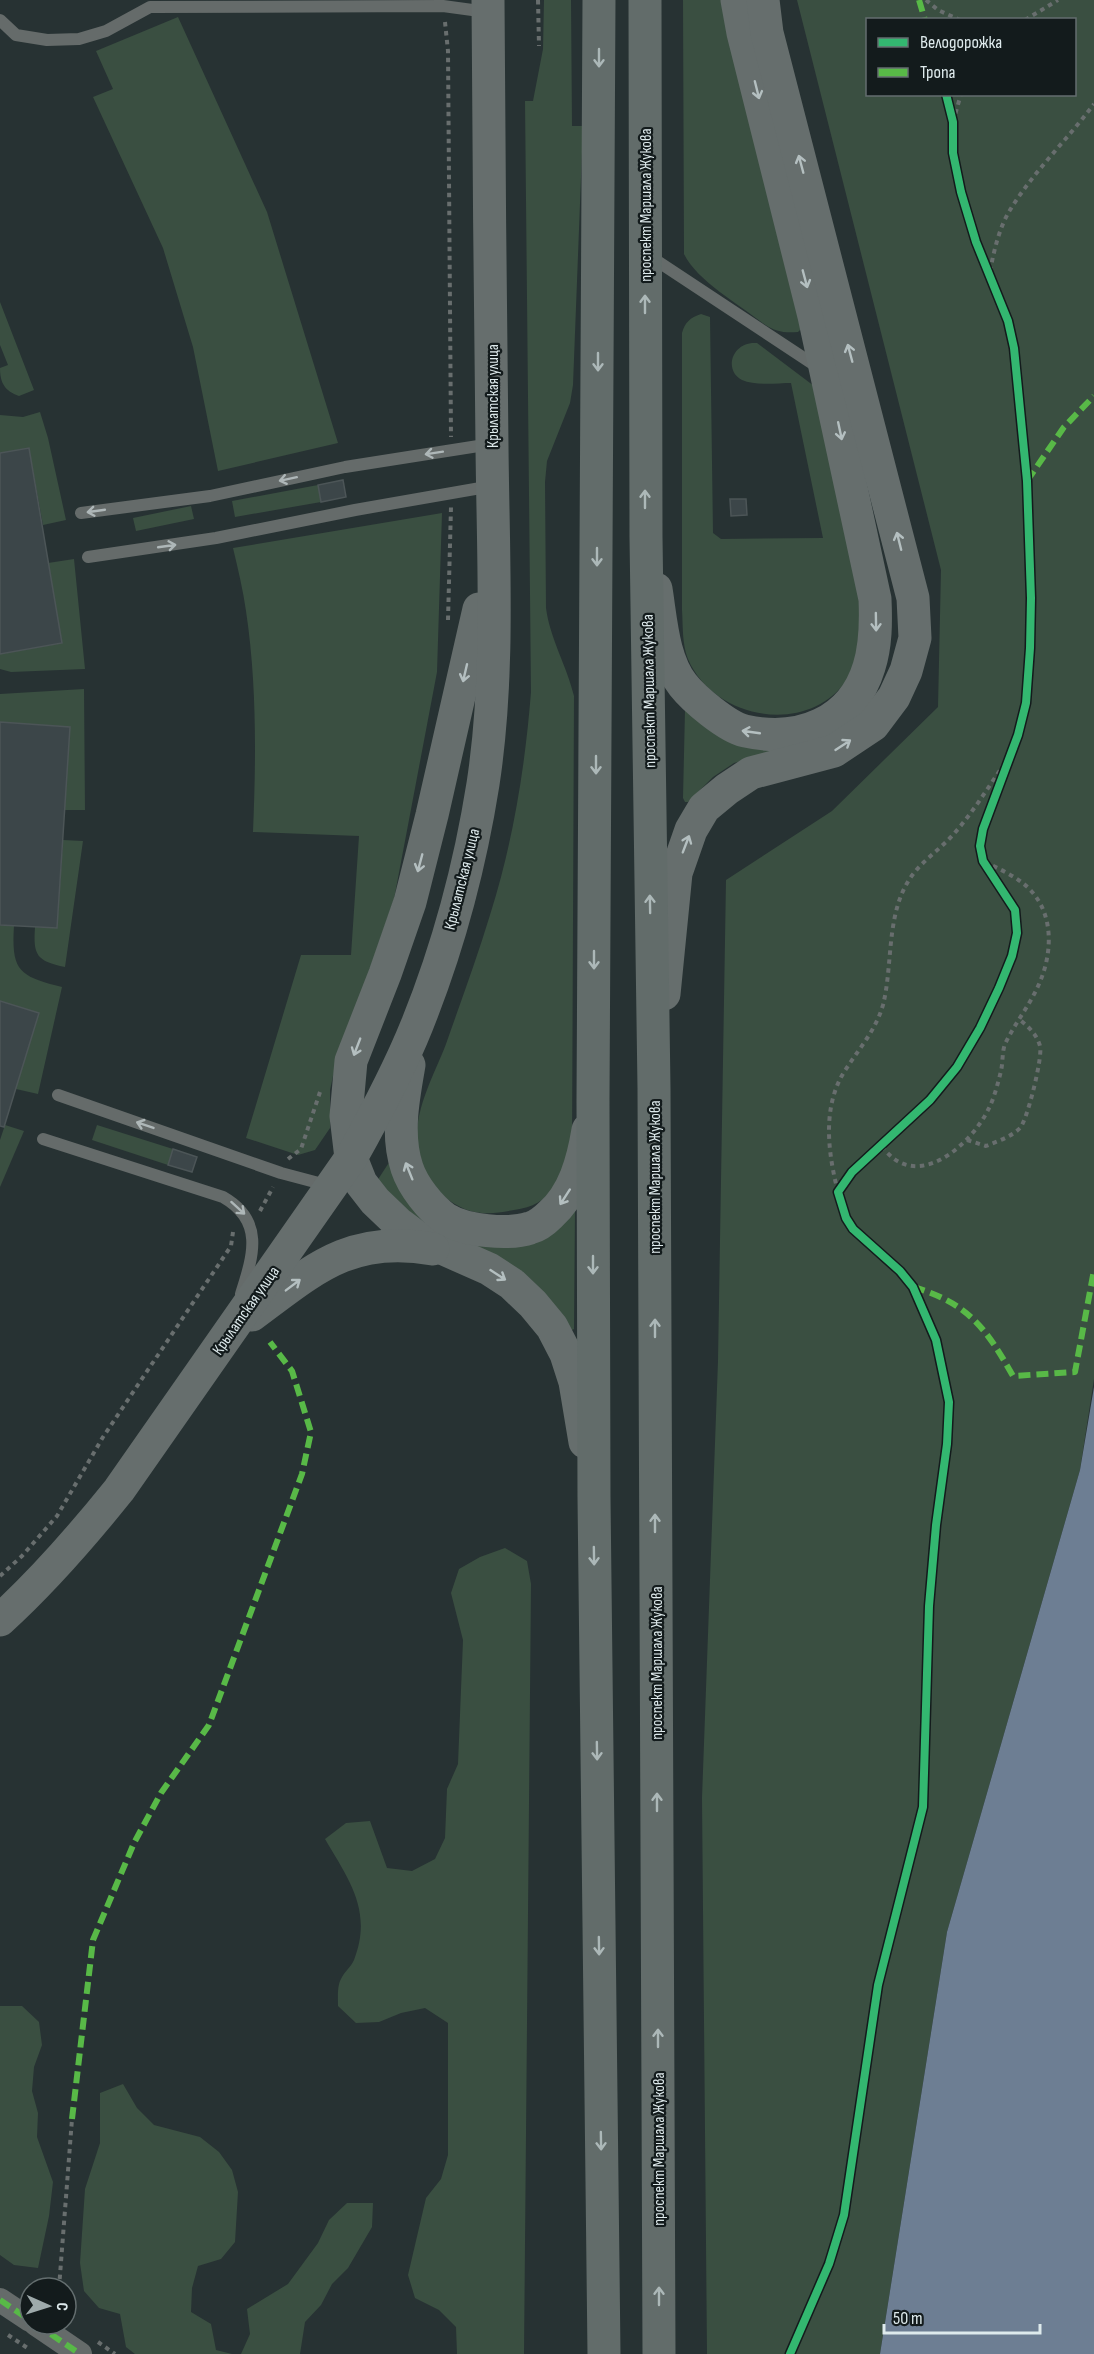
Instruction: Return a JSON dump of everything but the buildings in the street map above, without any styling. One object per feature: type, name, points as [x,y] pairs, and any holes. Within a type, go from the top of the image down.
[{"type":"main road","points":[[599,0],[593,1101],[594,1497],[604,2354]]},
{"type":"main road","name":"проспект Маршала Жукова","points":[[645,0],[646,537],[654,1088],[659,2354]]},
{"type":"main road","points":[[646,537],[671,663],[683,685],[720,719],[743,731],[800,734],[829,722],[853,699],[869,669],[876,634],[875,599],[814,316],[743,33],[737,0]]},
{"type":"main road","points":[[654,1088],[676,873],[691,830],[704,808],[751,773],[834,751],[873,725],[894,697],[915,638],[913,598],[767,33],[763,0]]},
{"type":"main road","name":"Крылатская улица","points":[[0,1620],[80,1540],[119,1490],[332,1187],[374,1116],[417,1026],[444,950],[465,874],[483,785],[490,726],[493,486],[488,6]]},
{"type":"main road","points":[[493,534],[472,644],[432,815],[410,902],[351,1061],[346,1116],[351,1158],[361,1183],[375,1201],[417,1237],[489,1269],[512,1284],[552,1327],[566,1354],[575,1382],[594,1497]]},
{"type":"main road","points":[[417,1026],[403,1097],[401,1126],[403,1153],[408,1171],[417,1188],[447,1219],[470,1228],[508,1231],[531,1228],[549,1216],[563,1202],[574,1183],[585,1149],[593,1101]]},
{"type":"main road","points":[[229,1333],[316,1268],[339,1256],[394,1245],[413,1245],[445,1251]]},
{"type":"street","points":[[0,2300],[18,2312]]},
{"type":"street","points":[[49,2338],[80,2354]]},
{"type":"lane","points":[[0,20],[16,35],[47,40],[79,39],[106,31],[150,7],[488,6]]},
{"type":"lane","points":[[645,252],[827,374]]},
{"type":"lane","points":[[81,513],[210,496],[345,467],[492,444]]},
{"type":"lane","points":[[88,557],[216,538],[355,510],[493,486]]},
{"type":"lane","points":[[58,1095],[281,1173],[332,1187]]},
{"type":"lane","points":[[44,1138],[223,1197],[247,1216],[252,1258],[229,1333]]},
{"type":"path","points":[[538,0],[539,46]]},
{"type":"path","points":[[926,0],[938,10],[956,18]]},
{"type":"path","points":[[1028,18],[1058,0]]},
{"type":"path","points":[[443,6],[448,51],[451,450]]},
{"type":"path","points":[[953,122],[960,96]]},
{"type":"path","points":[[990,271],[995,247],[1009,211],[1038,171],[1094,104]]},
{"type":"path","points":[[448,622],[452,493]]},
{"type":"path","points":[[838,1192],[830,1161],[829,1130],[832,1105],[837,1086],[881,1011],[899,898],[909,879],[929,856],[947,841],[1007,760]]},
{"type":"path","points":[[882,1146],[888,1154],[904,1163],[922,1166],[943,1160],[967,1140],[989,1109],[1002,1069],[1004,1047],[1040,983],[1049,953],[1049,928],[1043,910],[1033,893],[1019,881],[983,861]]},
{"type":"path","points":[[967,1140],[987,1146],[1010,1136],[1022,1126],[1040,1065],[1040,1047],[1031,1029],[1020,1020]]},
{"type":"path","points":[[0,1576],[22,1556],[57,1516],[103,1437],[231,1246],[232,1222],[261,1211],[289,1158],[301,1149],[314,1115],[321,1087]]},
{"type":"path","points":[[60,2276],[72,2119]]},
{"type":"path","points":[[0,2329],[37,2354]]},
{"type":"green space","points":[[544,0],[571,0],[572,126],[583,126],[573,385],[570,403],[547,461],[545,482],[546,608],[551,631],[574,696],[572,1149],[558,1181],[546,1197],[538,1203],[502,1212],[486,1213],[470,1211],[448,1200],[430,1181],[419,1159],[417,1133],[421,1107],[463,996],[498,888],[517,805],[525,749],[531,692],[525,101],[533,101],[543,49]]},
{"type":"green space","points":[[683,0],[726,0],[803,327],[798,332],[780,331],[764,324],[709,283],[690,264],[684,254]]},
{"type":"green space","points":[[797,0],[1094,0],[1094,1379],[1080,1470],[947,1932],[880,2354],[707,2354],[702,1798],[718,1361],[726,880],[832,811],[938,707],[941,570]]},
{"type":"green space","points":[[178,17],[267,212],[338,443],[218,471],[193,347],[163,248],[93,97],[113,89],[96,51]]},
{"type":"green space","points":[[0,302],[34,390],[19,396],[4,386],[1,378],[0,368],[8,365],[0,345]]},
{"type":"green space","points":[[701,314],[710,317],[713,533],[721,539],[823,538],[791,383],[760,384],[742,380],[733,370],[732,363],[736,351],[748,344],[757,343],[818,389],[857,571],[863,622],[859,661],[856,667],[829,698],[809,709],[786,714],[762,714],[739,707],[718,696],[701,680],[686,653],[682,610],[682,333],[689,321]]},
{"type":"green space","points":[[40,412],[66,520],[43,525],[29,449],[0,453],[0,415],[23,417]]},
{"type":"green space","points":[[318,485],[321,502],[235,517],[232,501]]},
{"type":"green space","points":[[191,506],[194,519],[136,531],[133,518]]},
{"type":"green space","points":[[442,513],[437,672],[394,899],[333,1076],[330,1090],[330,1128],[315,1150],[298,1155],[246,1138],[301,955],[351,955],[359,836],[253,832],[254,694],[245,603],[233,548]]},
{"type":"green space","points":[[74,559],[85,669],[11,672],[0,669],[0,654],[62,643],[48,563]]},
{"type":"green space","points":[[84,689],[85,810],[64,810],[70,727],[0,722],[0,694]]},
{"type":"green space","points":[[685,710],[787,748],[734,763],[713,777],[688,802],[685,802],[683,798]]},
{"type":"green space","points":[[63,840],[83,841],[65,967],[43,959],[36,951],[35,945],[35,927],[57,928]]},
{"type":"green space","points":[[0,925],[14,926],[14,953],[21,970],[36,979],[62,987],[38,1094],[16,1089],[0,1001]]},
{"type":"green space","points":[[5,1125],[24,1131],[0,1187],[0,1140]]},
{"type":"green space","points":[[97,1125],[173,1149],[168,1165],[92,1140]]},
{"type":"green space","points":[[392,1162],[435,1222],[575,1210],[574,1329],[570,1331],[447,1236],[412,1214],[377,1181],[388,1164]]},
{"type":"green space","points":[[505,1548],[527,1561],[531,1584],[524,2354],[457,2354],[456,2327],[439,2310],[415,2298],[408,2275],[426,2198],[441,2179],[448,2155],[448,2023],[425,2008],[401,2013],[379,2022],[356,2023],[338,2006],[340,1982],[354,1960],[359,1942],[360,1911],[350,1882],[325,1839],[346,1823],[370,1821],[387,1868],[412,1871],[435,1859],[445,1838],[447,1789],[458,1764],[463,1640],[451,1593],[459,1569],[480,1557]]},
{"type":"green space","points":[[0,2006],[22,2006],[39,2022],[42,2045],[34,2067],[32,2091],[38,2113],[37,2137],[53,2182],[49,2216],[38,2268],[14,2265],[0,2255]]},
{"type":"green space","points":[[123,2084],[137,2108],[154,2125],[200,2137],[219,2152],[232,2170],[238,2192],[235,2242],[221,2259],[198,2266],[192,2288],[191,2312],[211,2324],[216,2350],[232,2354],[135,2354],[126,2347],[120,2314],[99,2308],[84,2291],[80,2263],[85,2189],[100,2143],[100,2093]]},
{"type":"green space","points":[[347,2203],[373,2203],[372,2227],[348,2268],[332,2284],[321,2305],[305,2322],[300,2354],[241,2354],[250,2334],[247,2309],[288,2284],[318,2243],[329,2220]]},
{"type":"water","points":[[1094,1387],[1094,2354],[880,2354],[947,1932],[1080,1470]]},
{"type":"marked path","points":[[919,0],[924,18]]},
{"type":"marked path","points":[[1027,481],[1064,427],[1094,396]]},
{"type":"marked path","points":[[913,1287],[932,1293],[962,1310],[984,1331],[1013,1376],[1075,1372],[1094,1270]]},
{"type":"marked path","points":[[72,2119],[93,1940],[134,1843],[161,1793],[209,1725],[302,1474],[311,1432],[292,1371],[270,1342]]},
{"type":"marked path","points":[[0,2300],[18,2312]]},
{"type":"marked path","points":[[54,2336],[80,2354]]},
{"type":"cycle path","points":[[790,2354],[829,2264],[844,2215],[878,1985],[923,1807],[929,1606],[936,1525],[947,1444],[949,1402],[936,1340],[913,1287],[900,1271],[853,1229],[846,1218],[838,1192],[852,1172],[930,1100],[957,1067],[980,1028],[999,988],[1012,956],[1017,933],[1015,910],[983,861],[980,846],[983,829],[1018,735],[1026,703],[1031,598],[1027,481],[1014,348],[1008,321],[976,242],[961,192],[953,153],[953,122],[946,96]]}]
